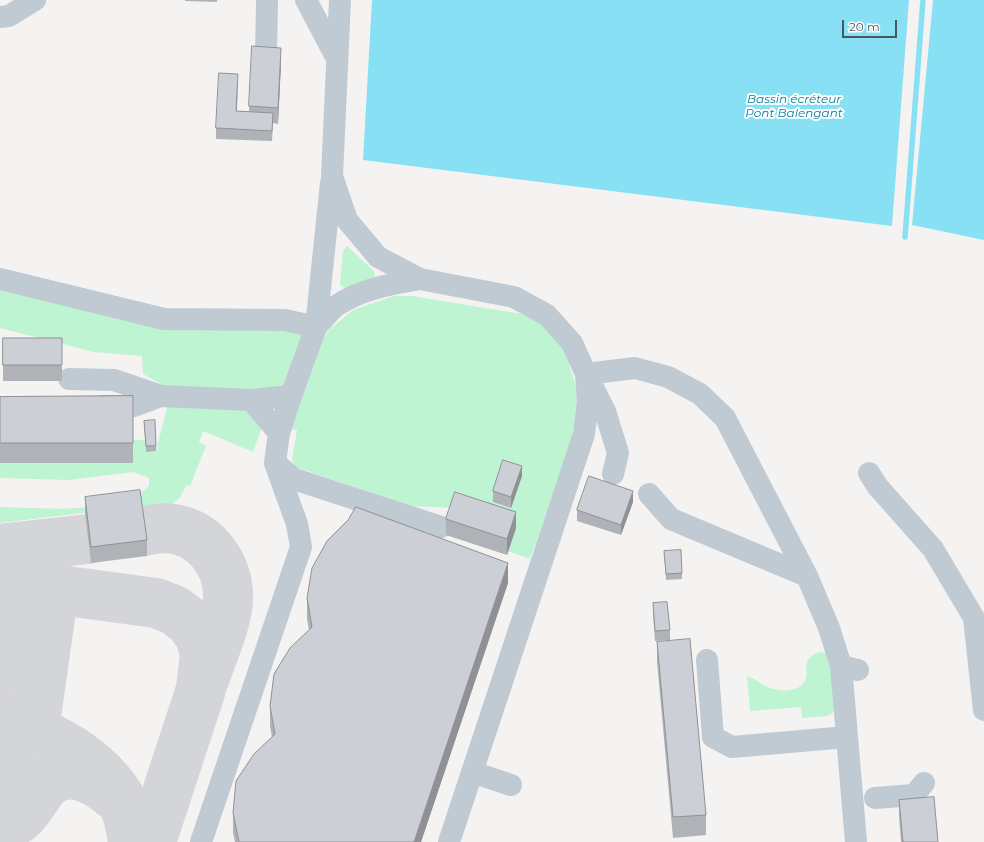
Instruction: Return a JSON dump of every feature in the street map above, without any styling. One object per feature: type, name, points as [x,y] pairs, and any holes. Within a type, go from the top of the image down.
[{"type":"lane","points":[[3,19],[35,0]]},
{"type":"lane","points":[[266,54],[267,0]]},
{"type":"lane","points":[[306,0],[337,59]]},
{"type":"lane","points":[[201,842],[301,547],[297,524],[275,462],[279,433],[316,327],[332,176],[340,0]]},
{"type":"lane","points":[[332,176],[347,220],[378,258],[420,279],[514,297],[547,315],[572,343],[605,410],[618,453],[613,474]]},
{"type":"lane","points":[[0,279],[164,319],[285,320],[316,327]]},
{"type":"lane","points":[[316,327],[336,306],[362,293],[389,284],[420,279]]},
{"type":"lane","points":[[586,374],[635,368],[668,377],[700,394],[725,418],[807,576],[829,628],[849,668],[847,737],[856,842]]},
{"type":"lane","points":[[449,842],[472,772],[546,578],[584,434],[588,401],[586,374]]},
{"type":"lane","points":[[69,379],[114,380],[161,396],[251,400],[291,396]]},
{"type":"lane","points":[[79,406],[134,406],[161,396]]},
{"type":"lane","points":[[251,400],[279,433]]},
{"type":"lane","points":[[275,462],[294,479],[441,527]]},
{"type":"lane","points":[[869,473],[878,488],[933,549],[974,618],[984,710]]},
{"type":"lane","points":[[649,494],[671,519],[807,576]]},
{"type":"lane","points":[[708,660],[714,736],[732,747],[847,737]]},
{"type":"lane","points":[[472,772],[511,785]]},
{"type":"lane","points":[[853,799],[880,792],[914,795],[924,783]]},
{"type":"green space","points":[[347,246],[374,271],[375,276],[364,282],[345,288],[340,285],[343,251]]},
{"type":"green space","points":[[0,286],[276,324],[302,335],[288,384],[276,392],[165,386],[143,374],[142,356],[94,352],[0,328]]},
{"type":"green space","points":[[394,296],[412,296],[522,314],[546,326],[564,348],[577,390],[578,406],[571,442],[530,559],[508,551],[455,508],[411,506],[295,467],[292,459],[297,430],[289,429],[320,342],[330,329],[353,310]]},
{"type":"green space","points":[[168,404],[252,408],[264,422],[253,452],[203,431],[199,442],[206,446],[190,486],[186,485],[179,498],[169,506],[141,512],[140,506],[0,523],[0,507],[84,507],[118,502],[140,494],[149,486],[149,478],[134,472],[68,480],[0,478],[0,463],[133,463],[133,440],[145,440],[146,452],[156,451]]},
{"type":"green space","points":[[820,652],[828,653],[831,667],[835,692],[835,707],[833,713],[827,716],[802,718],[801,707],[750,711],[747,676],[770,688],[778,690],[793,690],[801,686],[806,678],[806,665],[808,660],[813,655]]},
{"type":"water","name":"Bassin écréteur Pont Balengant","points":[[372,0],[909,0],[892,226],[363,160]]},
{"type":"water","points":[[933,0],[984,0],[984,240],[912,225]]},
{"type":"building","points":[[252,46],[281,48],[278,108],[249,106]]},
{"type":"building","points":[[219,73],[238,74],[236,111],[273,113],[272,131],[216,128]]},
{"type":"building","points":[[3,338],[62,338],[62,365],[3,365]]},
{"type":"building","points":[[133,396],[133,443],[0,443],[0,397]]},
{"type":"building","points":[[155,420],[156,446],[146,446],[144,421]]},
{"type":"building","points":[[503,460],[522,466],[511,497],[493,491]]},
{"type":"building","points":[[589,476],[633,491],[621,525],[577,510]]},
{"type":"building","points":[[140,490],[147,540],[91,547],[85,497]]},
{"type":"building","points":[[455,492],[516,512],[507,539],[446,519]]},
{"type":"building","points":[[356,507],[508,563],[414,842],[239,842],[233,813],[236,781],[254,754],[275,734],[270,706],[274,674],[290,648],[312,627],[307,598],[312,568],[327,541],[348,520]]},
{"type":"building","points":[[681,550],[682,573],[666,574],[664,551]]},
{"type":"building","points":[[667,602],[670,630],[655,631],[653,603]]},
{"type":"building","points":[[690,639],[706,815],[673,817],[657,642]]},
{"type":"building","points":[[934,797],[938,842],[903,842],[899,800]]},
{"type":"waterway","points":[[905,237],[923,0]]},
{"type":"taxiway","points":[[144,531],[165,528],[191,534],[211,550],[224,572],[227,585],[227,607],[223,627],[205,677]]},
{"type":"taxiway","points":[[0,549],[88,539]]},
{"type":"taxiway","points":[[0,582],[156,603],[174,610],[190,622],[200,636],[205,654],[201,689],[151,842]]},
{"type":"taxiway","points":[[0,584],[7,590],[10,604],[0,673]]},
{"type":"taxiway","points":[[0,716],[10,723],[20,724],[30,719],[37,709],[51,610],[47,596],[37,588],[25,587],[14,595]]},
{"type":"taxiway","points":[[0,723],[18,726],[53,740],[86,761],[101,774],[123,803],[131,827],[133,842]]},
{"type":"taxiway","points":[[0,776],[10,763],[0,779]]},
{"type":"taxiway","points":[[0,822],[8,823],[15,821],[27,810],[46,784],[54,778],[63,775],[72,774],[90,779],[114,795]]}]
